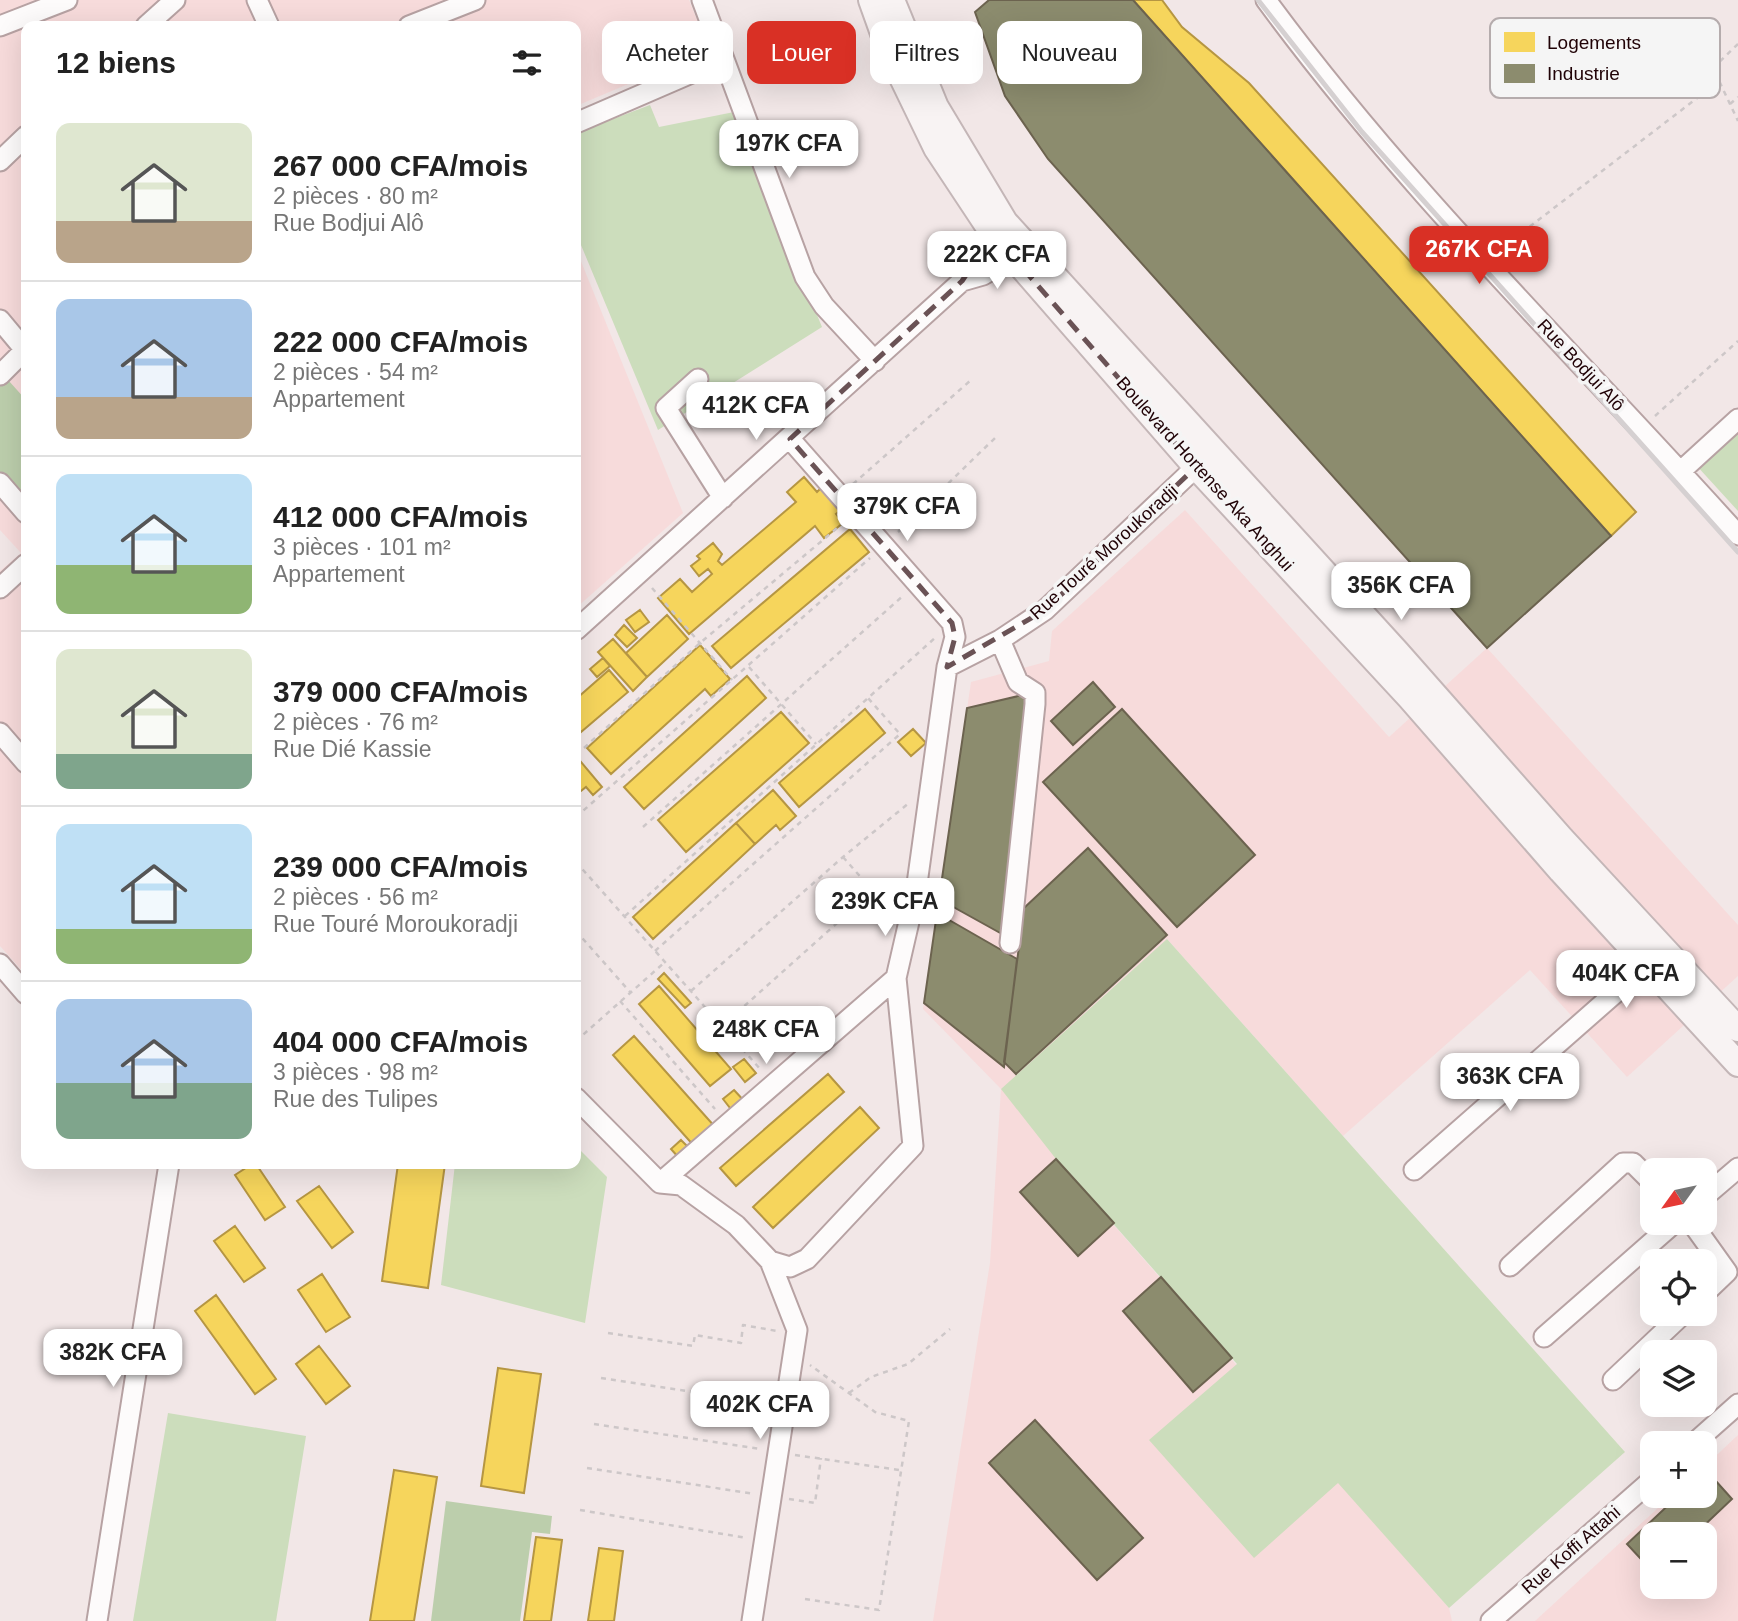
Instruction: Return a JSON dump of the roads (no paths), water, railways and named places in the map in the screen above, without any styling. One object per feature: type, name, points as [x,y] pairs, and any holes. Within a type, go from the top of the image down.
[{"type":"main road","name":"Boulevard Hortense Aka Anghui","points":[[871,0],[890,53],[931,138],[960,188],[999,228],[1196,467],[1410,698],[1738,1064]]},
{"type":"main road","name":"Boulevard Hortense Aka Anghui","points":[[892,0],[936,107],[999,228]]},
{"type":"main road","name":"Boulevard Hortense Aka Anghui","points":[[1020,253],[1738,1029]]},
{"type":"street","points":[[0,26],[66,0]]},
{"type":"street","points":[[152,21],[175,0]]},
{"type":"street","points":[[257,0],[267,21]]},
{"type":"street","points":[[422,21],[475,0]]},
{"type":"street","points":[[702,0],[710,21]]},
{"type":"street","name":"Rue Bodjui Alô","points":[[1266,0],[1296,42],[1485,262],[1738,535]]},
{"type":"street","points":[[733,83],[805,277],[824,306],[875,361]]},
{"type":"street","points":[[581,121],[666,84]]},
{"type":"street","points":[[0,160],[21,141]]},
{"type":"street","points":[[581,626],[962,281],[970,262],[999,228]]},
{"type":"street","points":[[962,281],[983,275],[1020,253]]},
{"type":"street","points":[[0,320],[21,343]]},
{"type":"street","points":[[0,375],[21,354]]},
{"type":"street","points":[[698,379],[666,408],[723,498]]},
{"type":"street","points":[[1681,471],[1738,419]]},
{"type":"street","points":[[770,1261],[790,1266],[807,1259],[913,1146],[896,978],[916,891],[947,667],[955,637],[952,623],[790,439]]},
{"type":"street","name":"Rue Touré Moroukoradji","points":[[947,667],[1000,639],[1045,610],[1196,467]]},
{"type":"street","points":[[0,483],[21,507]]},
{"type":"street","points":[[0,588],[21,569]]},
{"type":"street","points":[[1000,639],[1018,682],[1035,693],[1010,943]]},
{"type":"street","points":[[0,733],[21,757]]},
{"type":"street","points":[[0,964],[21,988]]},
{"type":"street","points":[[1414,1170],[1647,965]]},
{"type":"street","points":[[660,1183],[896,978]]},
{"type":"street","points":[[581,1103],[660,1183],[681,1185],[736,1225],[770,1261],[797,1330],[752,1621]]},
{"type":"street","points":[[1510,1266],[1623,1163],[1633,1163],[1640,1170]]},
{"type":"street","points":[[1717,1186],[1738,1168]]},
{"type":"street","points":[[97,1621],[168,1169]]},
{"type":"street","points":[[1544,1337],[1659,1236]]},
{"type":"street","points":[[1717,1258],[1727,1272],[1717,1282]]},
{"type":"street","points":[[1613,1380],[1670,1326]]},
{"type":"street","points":[[1708,1431],[1738,1404]]},
{"type":"street","name":"Rue Koffi Attahi","points":[[1491,1621],[1640,1491]]},
{"type":"railway","points":[[1258,0],[1362,132],[1738,552]]}]
